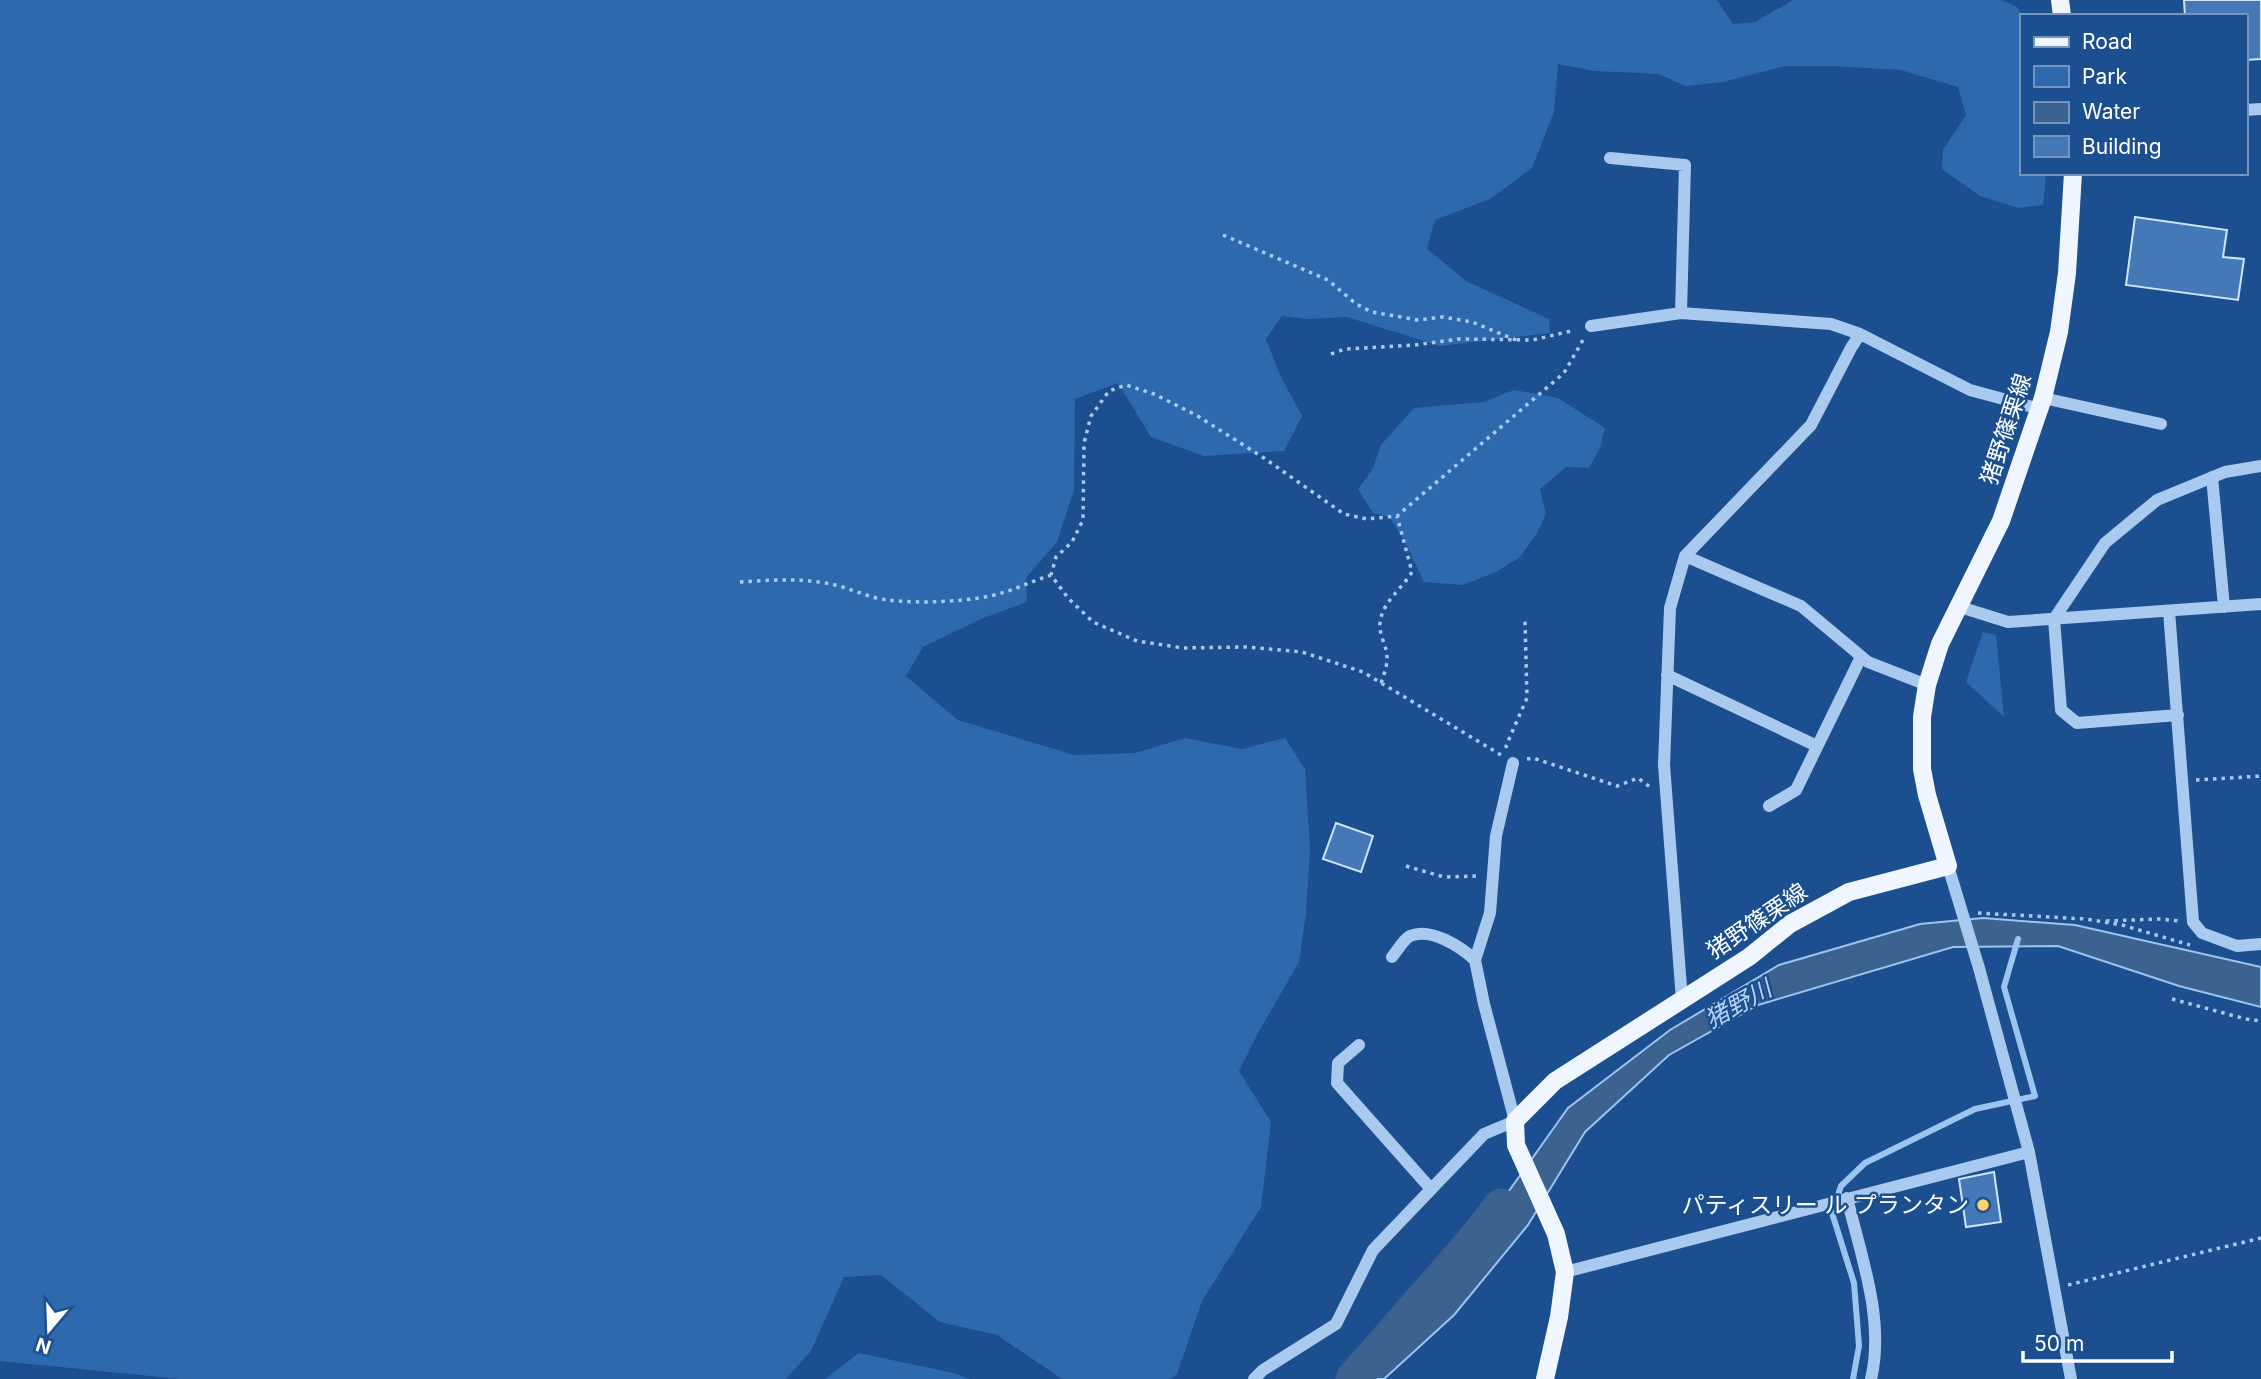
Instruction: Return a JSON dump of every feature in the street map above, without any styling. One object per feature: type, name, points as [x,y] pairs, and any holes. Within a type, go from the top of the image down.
[{"type":"main road","name":"猪野篠栗線","points":[[1515,1121],[1555,1081],[1749,957],[1790,924],[1849,892],[1948,866],[1922,769],[1922,717],[1927,685],[1940,644],[2001,521],[2041,403],[2063,308],[2073,175]]},
{"type":"main road","points":[[1515,1121],[1516,1145],[1556,1234],[1565,1272],[1559,1317],[1545,1379]]},
{"type":"street","points":[[1610,158],[1685,165],[1681,313]]},
{"type":"street","points":[[1591,327],[1681,313],[1831,324],[1860,334],[1970,390],[2161,424]]},
{"type":"street","points":[[1682,1000],[1664,765],[1670,608],[1685,556],[1811,425],[1860,334]]},
{"type":"street","points":[[2178,715],[2077,723],[2061,710],[2054,619],[2105,543],[2157,500],[2224,472],[2261,467]]},
{"type":"street","points":[[2212,477],[2224,607]]},
{"type":"street","points":[[1685,556],[1801,606],[1868,662],[1927,685]]},
{"type":"street","points":[[1960,607],[2008,622],[2261,604]]},
{"type":"street","points":[[2169,611],[2194,923],[2202,933],[2237,946],[2261,944]]},
{"type":"street","points":[[1769,806],[1796,790],[1861,657]]},
{"type":"street","points":[[1667,675],[1817,746]]},
{"type":"street","points":[[1254,1379],[1263,1370],[1336,1324],[1373,1250],[1483,1134],[1515,1121],[1475,960],[1490,913],[1496,836],[1513,763]]},
{"type":"street","points":[[1948,866],[2029,1152],[2071,1379]]},
{"type":"street","points":[[1392,957],[1410,936],[1429,935],[1464,950],[1475,960]]},
{"type":"street","points":[[1359,1045],[1338,1063],[1337,1083],[1431,1189]]},
{"type":"street","points":[[1565,1272],[2029,1152]]},
{"type":"street","points":[[1847,1198],[1874,1311],[1875,1365],[1871,1379]]},
{"type":"path","points":[[1223,236],[1328,280],[1356,304],[1372,312],[1418,320],[1444,317],[1472,322],[1516,340]]},
{"type":"path","points":[[1331,354],[1345,349],[1416,345],[1459,339],[1533,340],[1591,327]]},
{"type":"path","points":[[1051,575],[1056,557],[1072,542],[1083,520],[1084,443],[1091,416],[1109,391],[1126,385],[1153,394],[1196,415],[1344,514],[1367,519],[1397,516],[1564,373],[1591,327]]},
{"type":"path","points":[[1381,683],[1386,670],[1387,654],[1380,624],[1387,603],[1412,572],[1397,516]]},
{"type":"path","points":[[740,582],[804,580],[831,584],[886,600],[916,602],[977,598],[1004,593],[1051,575]]},
{"type":"path","points":[[1051,575],[1068,598],[1093,622],[1137,641],[1183,648],[1246,647],[1302,652],[1363,672],[1513,763],[1533,758],[1617,786],[1638,778],[1666,799]]},
{"type":"path","points":[[1513,763],[1506,746],[1527,698],[1525,620]]},
{"type":"path","points":[[2183,781],[2261,776]]},
{"type":"path","points":[[1406,866],[1444,877],[1493,876]]},
{"type":"path","points":[[1962,912],[2097,921],[2122,925],[2194,947]]},
{"type":"path","points":[[2097,921],[2160,919],[2194,923]]},
{"type":"path","points":[[2172,999],[2261,1021]]},
{"type":"path","points":[[2056,1288],[2261,1238]]},
{"type":"green space","points":[[0,0],[1717,0],[1733,24],[1755,22],[1793,0],[2002,0],[2017,7],[2022,14],[2020,175],[2046,175],[2043,205],[2018,208],[1980,196],[1942,169],[1943,150],[1966,115],[1958,87],[1901,70],[1785,66],[1723,82],[1686,86],[1658,74],[1595,71],[1558,64],[1554,112],[1532,168],[1490,199],[1435,220],[1427,249],[1466,281],[1549,319],[1550,333],[1440,346],[1347,317],[1308,319],[1282,316],[1266,339],[1280,375],[1302,416],[1284,451],[1204,456],[1151,437],[1118,383],[1075,399],[1074,490],[1057,542],[1026,578],[1027,602],[981,619],[923,647],[906,676],[958,720],[1074,755],[1135,753],[1185,738],[1242,749],[1285,738],[1305,769],[1310,849],[1306,914],[1299,962],[1239,1071],[1271,1122],[1261,1207],[1202,1301],[1177,1374],[1170,1379],[1062,1379],[997,1335],[940,1322],[881,1275],[844,1277],[811,1351],[786,1379],[180,1379],[0,1361]]},
{"type":"green space","points":[[1514,390],[1558,398],[1605,428],[1600,448],[1589,468],[1566,467],[1540,489],[1546,514],[1536,535],[1520,557],[1496,572],[1463,585],[1424,582],[1403,538],[1389,517],[1373,513],[1358,489],[1372,470],[1381,445],[1414,408],[1483,402]]},
{"type":"green space","points":[[1983,632],[1996,635],[2004,717],[1966,682]]},
{"type":"green space","points":[[859,1353],[953,1373],[970,1379],[825,1379]]},
{"type":"water","points":[[1983,918],[2075,925],[2261,967],[2261,1007],[2179,986],[2058,946],[1953,947],[1758,1005],[1669,1055],[1585,1132],[1528,1225],[1454,1315],[1384,1379],[1353,1379],[1472,1243],[1568,1108],[1670,1030],[1779,965],[1920,924]]},
{"type":"building","points":[[2184,0],[2261,0],[2261,59],[2247,60],[2247,14],[2185,14]]},
{"type":"building","points":[[2135,217],[2227,230],[2223,257],[2244,259],[2238,300],[2126,285]]},
{"type":"building","points":[[1336,823],[1373,836],[1361,872],[1323,859]]},
{"type":"building","points":[[1994,1172],[2001,1222],[1966,1227],[1959,1179]]},
{"type":"waterway","points":[[1853,1379],[1859,1346],[1854,1283],[1832,1213],[1841,1186],[1865,1163],[1975,1109],[2035,1096],[2004,987],[2018,939]]},
{"type":"waterway","name":"猪野川","points":[[1353,1379],[1501,1206]]},
{"type":"place","name":"パティスリー ル プランタン","points":[[1983,1205]]}]
